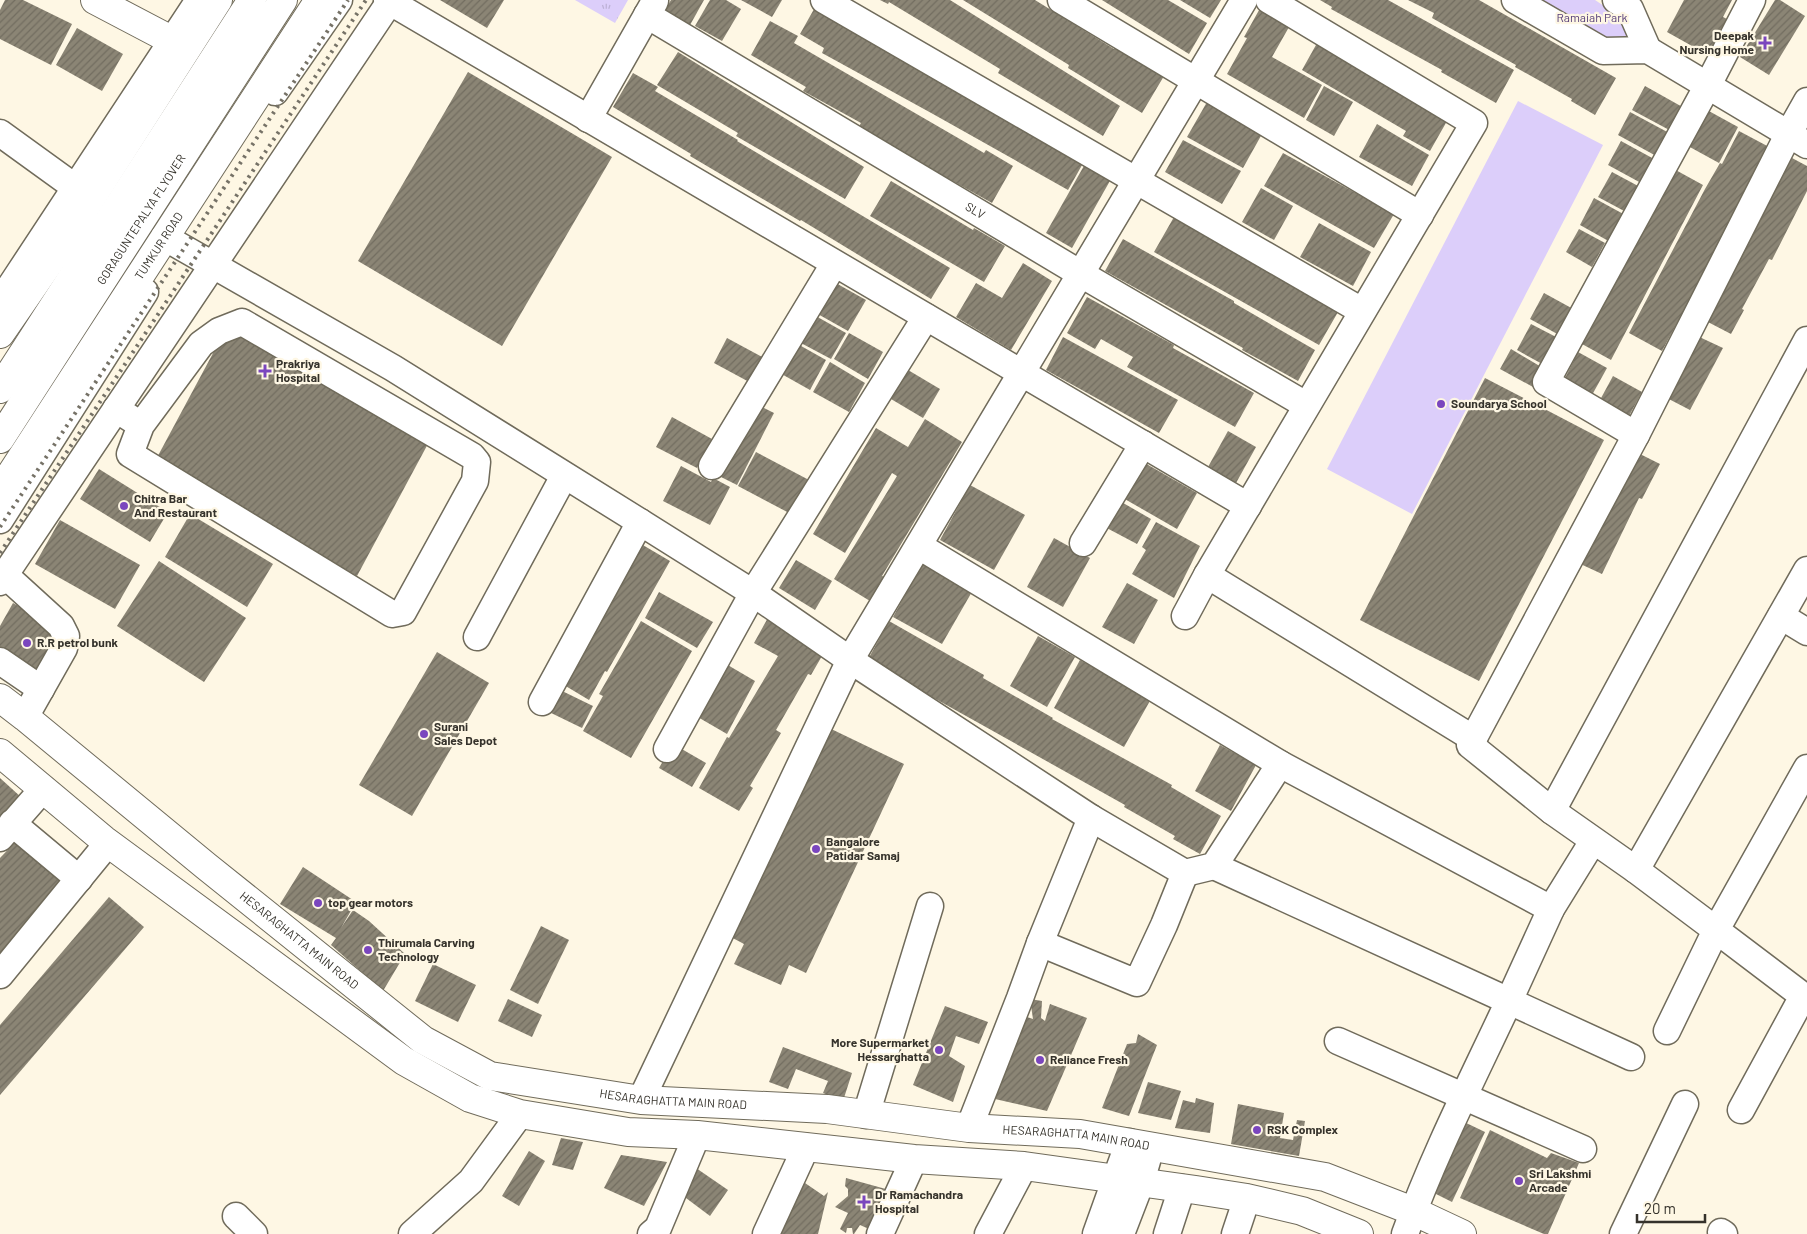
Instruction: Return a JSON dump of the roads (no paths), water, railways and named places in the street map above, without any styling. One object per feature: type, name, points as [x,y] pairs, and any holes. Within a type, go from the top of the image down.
[{"type":"main road","points":[[95,0],[173,41]]},
{"type":"main road","points":[[0,334],[58,250],[218,0]]},
{"type":"main road","points":[[0,389],[252,0]]},
{"type":"main road","name":"GORAGUNTEPALYA FLYOVER","points":[[0,439],[283,0]]},
{"type":"main road","name":"TUMKUR ROAD","points":[[0,492],[170,241],[319,0]]},
{"type":"main road","name":"HESARAGHATTA MAIN ROAD","points":[[0,698],[423,1040],[490,1076],[641,1100],[827,1109],[969,1128],[1080,1134],[1325,1177],[1409,1222],[1462,1234]]},
{"type":"main road","points":[[0,753],[108,843],[404,1061],[470,1098],[520,1114],[628,1132],[696,1135],[914,1159],[1024,1166],[1182,1188],[1247,1198],[1302,1211],[1359,1234]]},
{"type":"street","points":[[0,302],[199,0]]},
{"type":"street","points":[[0,520],[170,241],[339,0]]},
{"type":"street","points":[[824,0],[1362,311]]},
{"type":"street","points":[[1061,0],[1420,214]]},
{"type":"street","points":[[641,1100],[850,660],[1244,0]]},
{"type":"street","points":[[1185,616],[1306,405],[1474,123],[1270,0]]},
{"type":"street","points":[[1515,0],[1603,51],[1648,50],[1798,139]]},
{"type":"street","points":[[1616,0],[1630,9],[1648,50]]},
{"type":"street","points":[[1636,435],[1546,382],[1708,85],[1752,0]]},
{"type":"street","points":[[25,717],[64,648],[66,636],[61,626],[2,579],[389,1],[1248,506]]},
{"type":"street","points":[[588,119],[651,8]]},
{"type":"street","name":"SLV","points":[[651,8],[1081,274],[1306,405]]},
{"type":"street","points":[[1741,1110],[1806,995],[1552,811],[1470,745],[1636,435],[1798,139],[1807,101]]},
{"type":"street","points":[[0,133],[76,188]]},
{"type":"street","points":[[170,241],[393,368],[753,593],[850,660],[1091,818],[1185,873],[1214,866],[1631,1057]]},
{"type":"street","points":[[712,466],[834,264]]},
{"type":"street","points":[[667,749],[753,593],[926,317]]},
{"type":"street","points":[[242,322],[472,456],[477,462],[475,481],[403,612],[392,614],[130,454],[141,425],[201,344],[219,331],[242,322]]},
{"type":"street","points":[[1552,811],[1807,340]]},
{"type":"street","points":[[116,409],[141,425]]},
{"type":"street","points":[[472,456],[489,428]]},
{"type":"street","points":[[1083,543],[1143,444]]},
{"type":"street","points":[[476,637],[564,476]]},
{"type":"street","points":[[542,702],[640,522]]},
{"type":"street","points":[[919,546],[1280,764],[1551,909]]},
{"type":"street","points":[[1636,870],[1807,570]]},
{"type":"street","points":[[1207,575],[1474,738]]},
{"type":"street","points":[[1781,616],[1807,632]]},
{"type":"street","points":[[0,661],[41,689]]},
{"type":"street","points":[[1214,866],[1280,764]]},
{"type":"street","points":[[1667,1031],[1716,930],[1807,768]]},
{"type":"street","points":[[43,789],[6,830],[80,879]]},
{"type":"street","points":[[969,1128],[1040,943],[1091,818]]},
{"type":"street","points":[[1409,1222],[1551,909],[1593,841]]},
{"type":"street","points":[[0,976],[108,843]]},
{"type":"street","points":[[1040,943],[1136,983],[1164,925],[1185,873]]},
{"type":"street","points":[[866,1114],[930,906]]},
{"type":"street","points":[[1338,1041],[1583,1149]]},
{"type":"street","points":[[1623,1234],[1685,1104]]},
{"type":"street","points":[[412,1234],[471,1181],[520,1114]]},
{"type":"street","points":[[651,1234],[658,1228],[696,1135]]},
{"type":"street","points":[[1122,1234],[1128,1181],[1140,1145]]},
{"type":"street","points":[[766,1234],[806,1147]]},
{"type":"street","points":[[880,1234],[914,1159]]},
{"type":"street","points":[[988,1234],[1024,1166]]},
{"type":"street","points":[[1096,1234],[1128,1181]]},
{"type":"street","points":[[1167,1234],[1182,1188]]},
{"type":"street","points":[[1235,1234],[1247,1198]]},
{"type":"railway","points":[[0,527],[348,0]]},
{"type":"railway","points":[[0,553],[366,0]]},
{"type":"place","name":"Deepak Nursing Home","points":[[1765,43]]},
{"type":"place","name":"Prakriya Hospital","points":[[265,371]]},
{"type":"place","name":"Soundarya School","points":[[1441,404]]},
{"type":"place","name":"Chitra Bar And Restaurant","points":[[124,506]]},
{"type":"place","name":"R.R petrol bunk","points":[[27,643]]},
{"type":"place","name":"Surani Sales Depot","points":[[424,734]]},
{"type":"place","name":"Bangalore Patidar Samaj","points":[[816,849]]},
{"type":"place","name":"top gear motors","points":[[318,903]]},
{"type":"place","name":"Thirumala Carving Technology","points":[[368,950]]},
{"type":"place","name":"More Supermarket Hessarghatta","points":[[939,1050]]},
{"type":"place","name":"Reliance Fresh","points":[[1040,1060]]},
{"type":"place","name":"RSK Complex","points":[[1257,1130]]},
{"type":"place","name":"Sri Lakshmi Arcade","points":[[1519,1181]]},
{"type":"place","name":"Dr Ramachandra Hospital","points":[[864,1202]]},
{"type":"park label","name":"Ramaiah Park","points":[[1592,18]]}]
